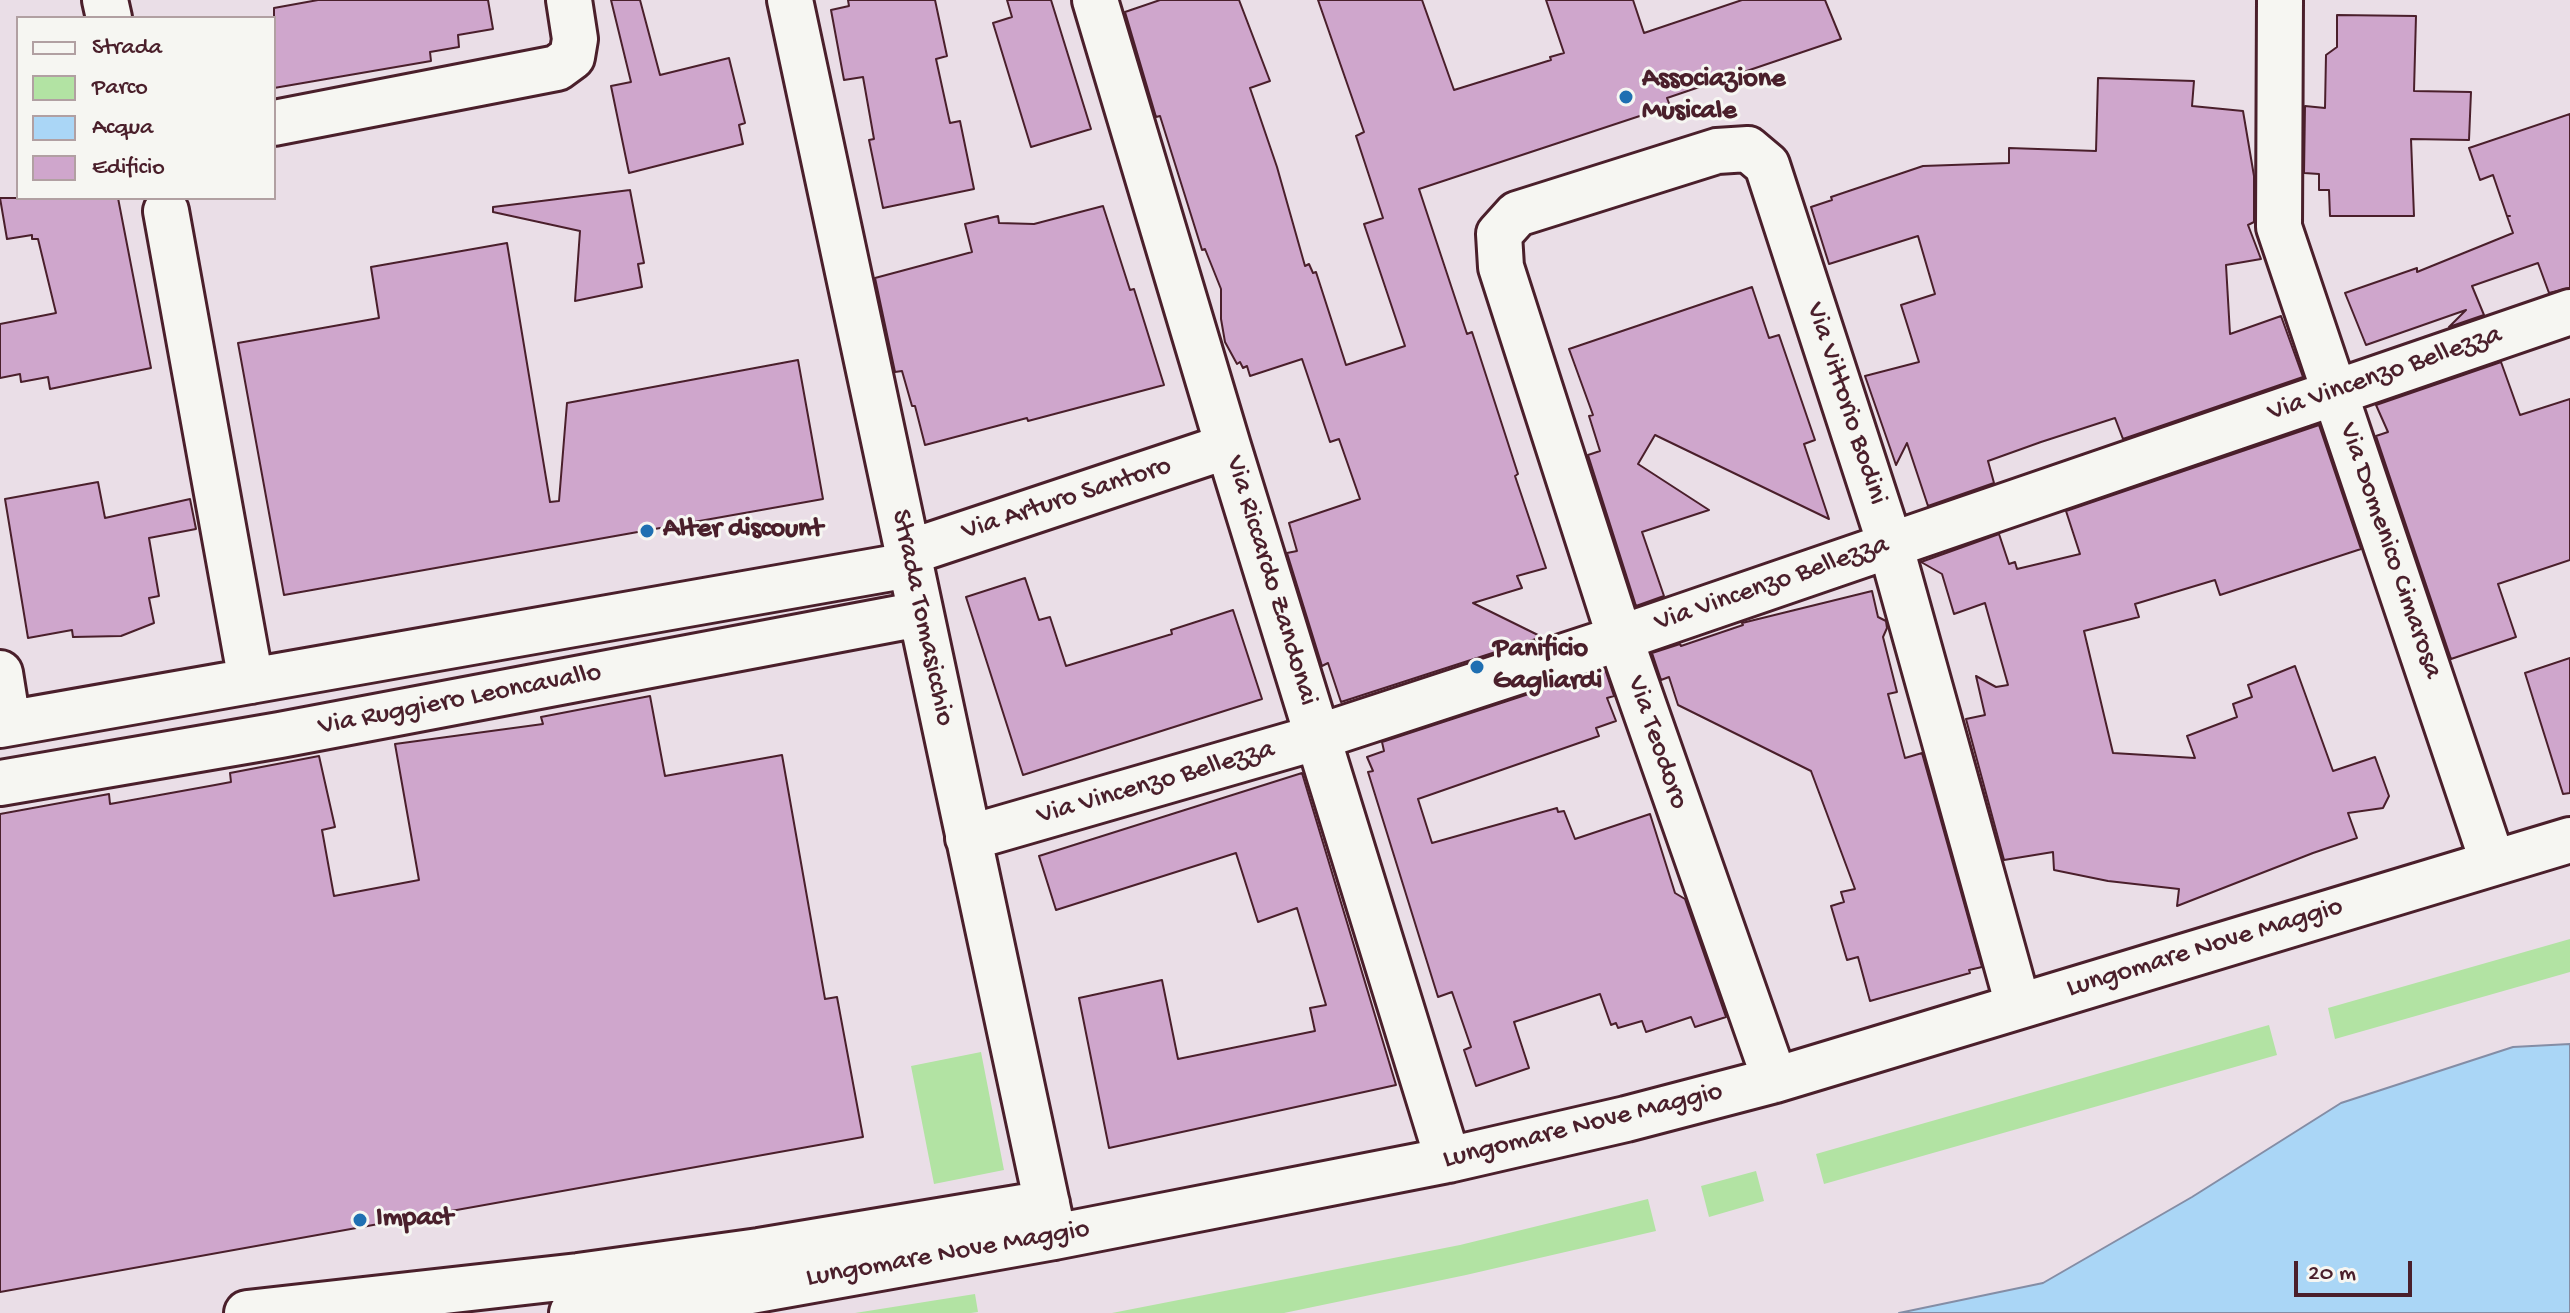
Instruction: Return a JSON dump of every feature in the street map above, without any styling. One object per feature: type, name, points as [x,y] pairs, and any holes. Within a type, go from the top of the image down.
[{"type":"street","points":[[276,123],[557,68],[572,57],[575,39],[569,0]]},
{"type":"street","name":"Strada Tomasicchio","points":[[790,0],[1050,1220]]},
{"type":"street","name":"Via Riccardo Zandonai","points":[[1095,0],[1228,446],[1448,1160]]},
{"type":"street","name":"Via Domenico Cimarosa","points":[[2280,0],[2279,227],[2493,863]]},
{"type":"street","name":"Via Vittorio Bodini","points":[[1501,267],[1499,234],[1517,214],[1717,151],[1748,149],[1767,165],[1890,544],[2018,1005]]},
{"type":"street","points":[[166,211],[251,681]]},
{"type":"street","name":"Via Teodoro","points":[[1501,267],[1620,638],[1775,1080]]},
{"type":"street","name":"Via Vincenzo Bellezza","points":[[968,838],[1318,737],[1620,638],[2570,312]]},
{"type":"street","name":"Via Arturo Santoro","points":[[908,559],[1228,446]]},
{"type":"street","name":"Via Ruggiero Leoncavallo","points":[[4,724],[908,559]]},
{"type":"street","name":"Via Ruggiero Leoncavallo","points":[[0,783],[280,735],[920,614]]},
{"type":"street","points":[[0,673],[4,724]]},
{"type":"street","name":"Lungomare Nove Maggio","points":[[247,1313],[593,1274],[759,1251],[1050,1220],[1448,1160],[1626,1119],[1775,1080],[2570,840]]},
{"type":"street","name":"Lungomare Nove Maggio","points":[[572,1313],[734,1294],[1050,1220]]},
{"type":"green space","points":[[2570,939],[2570,972],[2335,1039],[2328,1008]]},
{"type":"green space","points":[[2269,1025],[2277,1055],[1824,1184],[1816,1154]]},
{"type":"green space","points":[[981,1052],[1004,1170],[934,1184],[911,1066]]},
{"type":"green space","points":[[1756,1171],[1764,1201],[1709,1217],[1701,1186]]},
{"type":"green space","points":[[1648,1199],[1656,1231],[1466,1275],[1284,1313],[1112,1313],[1460,1245]]},
{"type":"green space","points":[[975,1294],[978,1312],[855,1313]]},
{"type":"water","points":[[2570,1044],[2570,1313],[1899,1313],[2043,1283],[2192,1197],[2341,1103],[2513,1047]]},
{"type":"building","points":[[318,0],[488,0],[493,29],[458,35],[459,47],[430,52],[431,61],[276,88],[274,8]]},
{"type":"building","points":[[611,0],[640,0],[660,75],[729,58],[745,123],[739,125],[743,144],[629,173],[611,86],[631,82]]},
{"type":"building","points":[[848,0],[935,0],[947,56],[936,59],[950,123],[960,121],[974,189],[883,208],[869,140],[874,139],[863,77],[844,80],[831,10],[849,6]]},
{"type":"building","points":[[1007,0],[1051,0],[1091,129],[1031,147],[993,23],[1012,17]]},
{"type":"building","points":[[1160,0],[1239,0],[1270,81],[1250,88],[1277,167],[1305,266],[1309,264],[1313,273],[1316,272],[1346,365],[1405,346],[1364,224],[1383,218],[1356,136],[1364,132],[1318,0],[1422,0],[1454,90],[1551,60],[1550,57],[1564,53],[1546,0],[1633,0],[1644,33],[1742,0],[1825,0],[1841,39],[1667,98],[1670,106],[1419,189],[1467,334],[1472,332],[1546,568],[1517,576],[1522,588],[1473,603],[1542,637],[1341,702],[1328,663],[1322,666],[1287,553],[1297,551],[1289,523],[1360,499],[1339,439],[1330,442],[1302,359],[1250,376],[1247,366],[1243,368],[1240,362],[1237,364],[1225,342],[1221,289],[1205,249],[1202,250],[1160,116],[1156,117],[1125,12]]},
{"type":"building","points":[[2337,15],[2416,16],[2414,91],[2471,92],[2469,140],[2411,139],[2414,216],[2330,216],[2329,190],[2319,190],[2319,174],[2304,173],[2305,106],[2325,108],[2326,55],[2337,47]]},
{"type":"building","points":[[2098,78],[2194,81],[2192,106],[2243,111],[2254,176],[2254,222],[2248,225],[2261,259],[2226,265],[2230,334],[2281,316],[2303,377],[2123,439],[2115,418],[2041,442],[1988,461],[1994,483],[1928,506],[1907,443],[1896,465],[1865,376],[1919,362],[1901,305],[1935,294],[1918,236],[1829,264],[1811,207],[1832,200],[1831,197],[1923,166],[2009,163],[2009,148],[2096,151]]},
{"type":"building","points":[[2570,114],[2570,288],[2549,293],[2538,263],[2472,286],[2484,315],[2449,327],[2466,310],[2366,345],[2345,293],[2417,268],[2417,272],[2513,233],[2493,175],[2480,180],[2469,148]]},
{"type":"building","points":[[630,190],[644,263],[638,264],[642,287],[575,301],[580,231],[493,212],[493,207]]},
{"type":"building","points":[[0,198],[118,200],[151,368],[50,389],[48,377],[21,382],[20,374],[0,378],[0,324],[56,313],[38,239],[32,239],[32,235],[7,239]]},
{"type":"building","points":[[1103,206],[1130,290],[1134,289],[1164,385],[925,445],[902,371],[895,372],[875,278],[972,252],[965,224],[998,216],[999,223],[1034,224]]},
{"type":"building","points":[[507,243],[550,502],[559,501],[567,403],[798,360],[823,499],[284,595],[238,343],[379,318],[371,267]]},
{"type":"building","points":[[1752,287],[1769,338],[1779,335],[1815,440],[1804,444],[1829,519],[1655,435],[1638,464],[1709,510],[1642,532],[1664,596],[1636,606],[1588,455],[1600,451],[1589,416],[1593,415],[1569,349]]},
{"type":"building","points":[[2501,362],[2520,415],[2570,399],[2570,560],[2498,584],[2516,637],[2451,659],[2376,436],[2388,432],[2376,405]]},
{"type":"building","points":[[2319,425],[2361,549],[2220,595],[2215,580],[2135,604],[2139,617],[2084,631],[2113,753],[2195,758],[2187,736],[2237,717],[2233,704],[2252,697],[2248,685],[2295,666],[2333,771],[2375,757],[2389,796],[2383,808],[2348,813],[2357,838],[2177,906],[2179,889],[2108,881],[2054,870],[2053,852],[2004,860],[1966,719],[1985,715],[1976,676],[1996,687],[2008,685],[1985,603],[1954,614],[1942,574],[1921,562],[1999,534],[2009,564],[2015,562],[2017,569],[2080,554],[2066,511]]},
{"type":"building","points":[[98,482],[105,518],[190,499],[196,529],[149,538],[159,596],[149,598],[154,623],[121,636],[73,637],[72,630],[28,638],[5,499]]},
{"type":"building","points":[[1025,578],[1039,620],[1050,617],[1066,666],[1172,634],[1171,630],[1233,610],[1262,699],[1023,775],[966,597]]},
{"type":"building","points":[[1872,591],[1878,617],[1886,621],[1883,637],[1897,692],[1888,694],[1905,758],[1922,753],[1982,967],[1870,1001],[1858,957],[1847,960],[1831,906],[1844,902],[1841,892],[1855,889],[1811,771],[1678,705],[1669,677],[1661,680],[1652,653],[1681,646],[1742,623]]},
{"type":"building","points":[[2570,658],[2570,793],[2563,794],[2525,673]]},
{"type":"building","points":[[1605,669],[1614,696],[1607,698],[1616,721],[1596,728],[1599,736],[1418,799],[1432,843],[1557,808],[1558,812],[1564,811],[1575,839],[1650,814],[1675,893],[1685,899],[1726,1017],[1695,1027],[1691,1017],[1646,1032],[1642,1021],[1618,1028],[1616,1023],[1611,1025],[1600,994],[1514,1022],[1529,1068],[1476,1086],[1464,1050],[1471,1047],[1452,992],[1438,997],[1368,772],[1373,771],[1367,757],[1384,751],[1382,742]]},
{"type":"building","points":[[650,696],[665,776],[782,755],[825,999],[837,997],[863,1137],[0,1292],[0,814],[109,794],[110,804],[215,785],[231,782],[230,773],[319,756],[335,827],[322,830],[334,896],[419,880],[395,744],[543,724],[541,717]]},
{"type":"building","points":[[1302,773],[1396,1085],[1109,1148],[1079,998],[1162,980],[1178,1059],[1315,1031],[1310,1008],[1326,1005],[1297,908],[1258,922],[1236,853],[1056,910],[1039,856]]},
{"type":"place","name":"Associazione Musicale","points":[[1626,97]]},
{"type":"place","name":"Alter discount","points":[[647,531]]},
{"type":"place","name":"Panificio Gagliardi","points":[[1477,667]]},
{"type":"place","name":"Impact","points":[[360,1220]]}]
